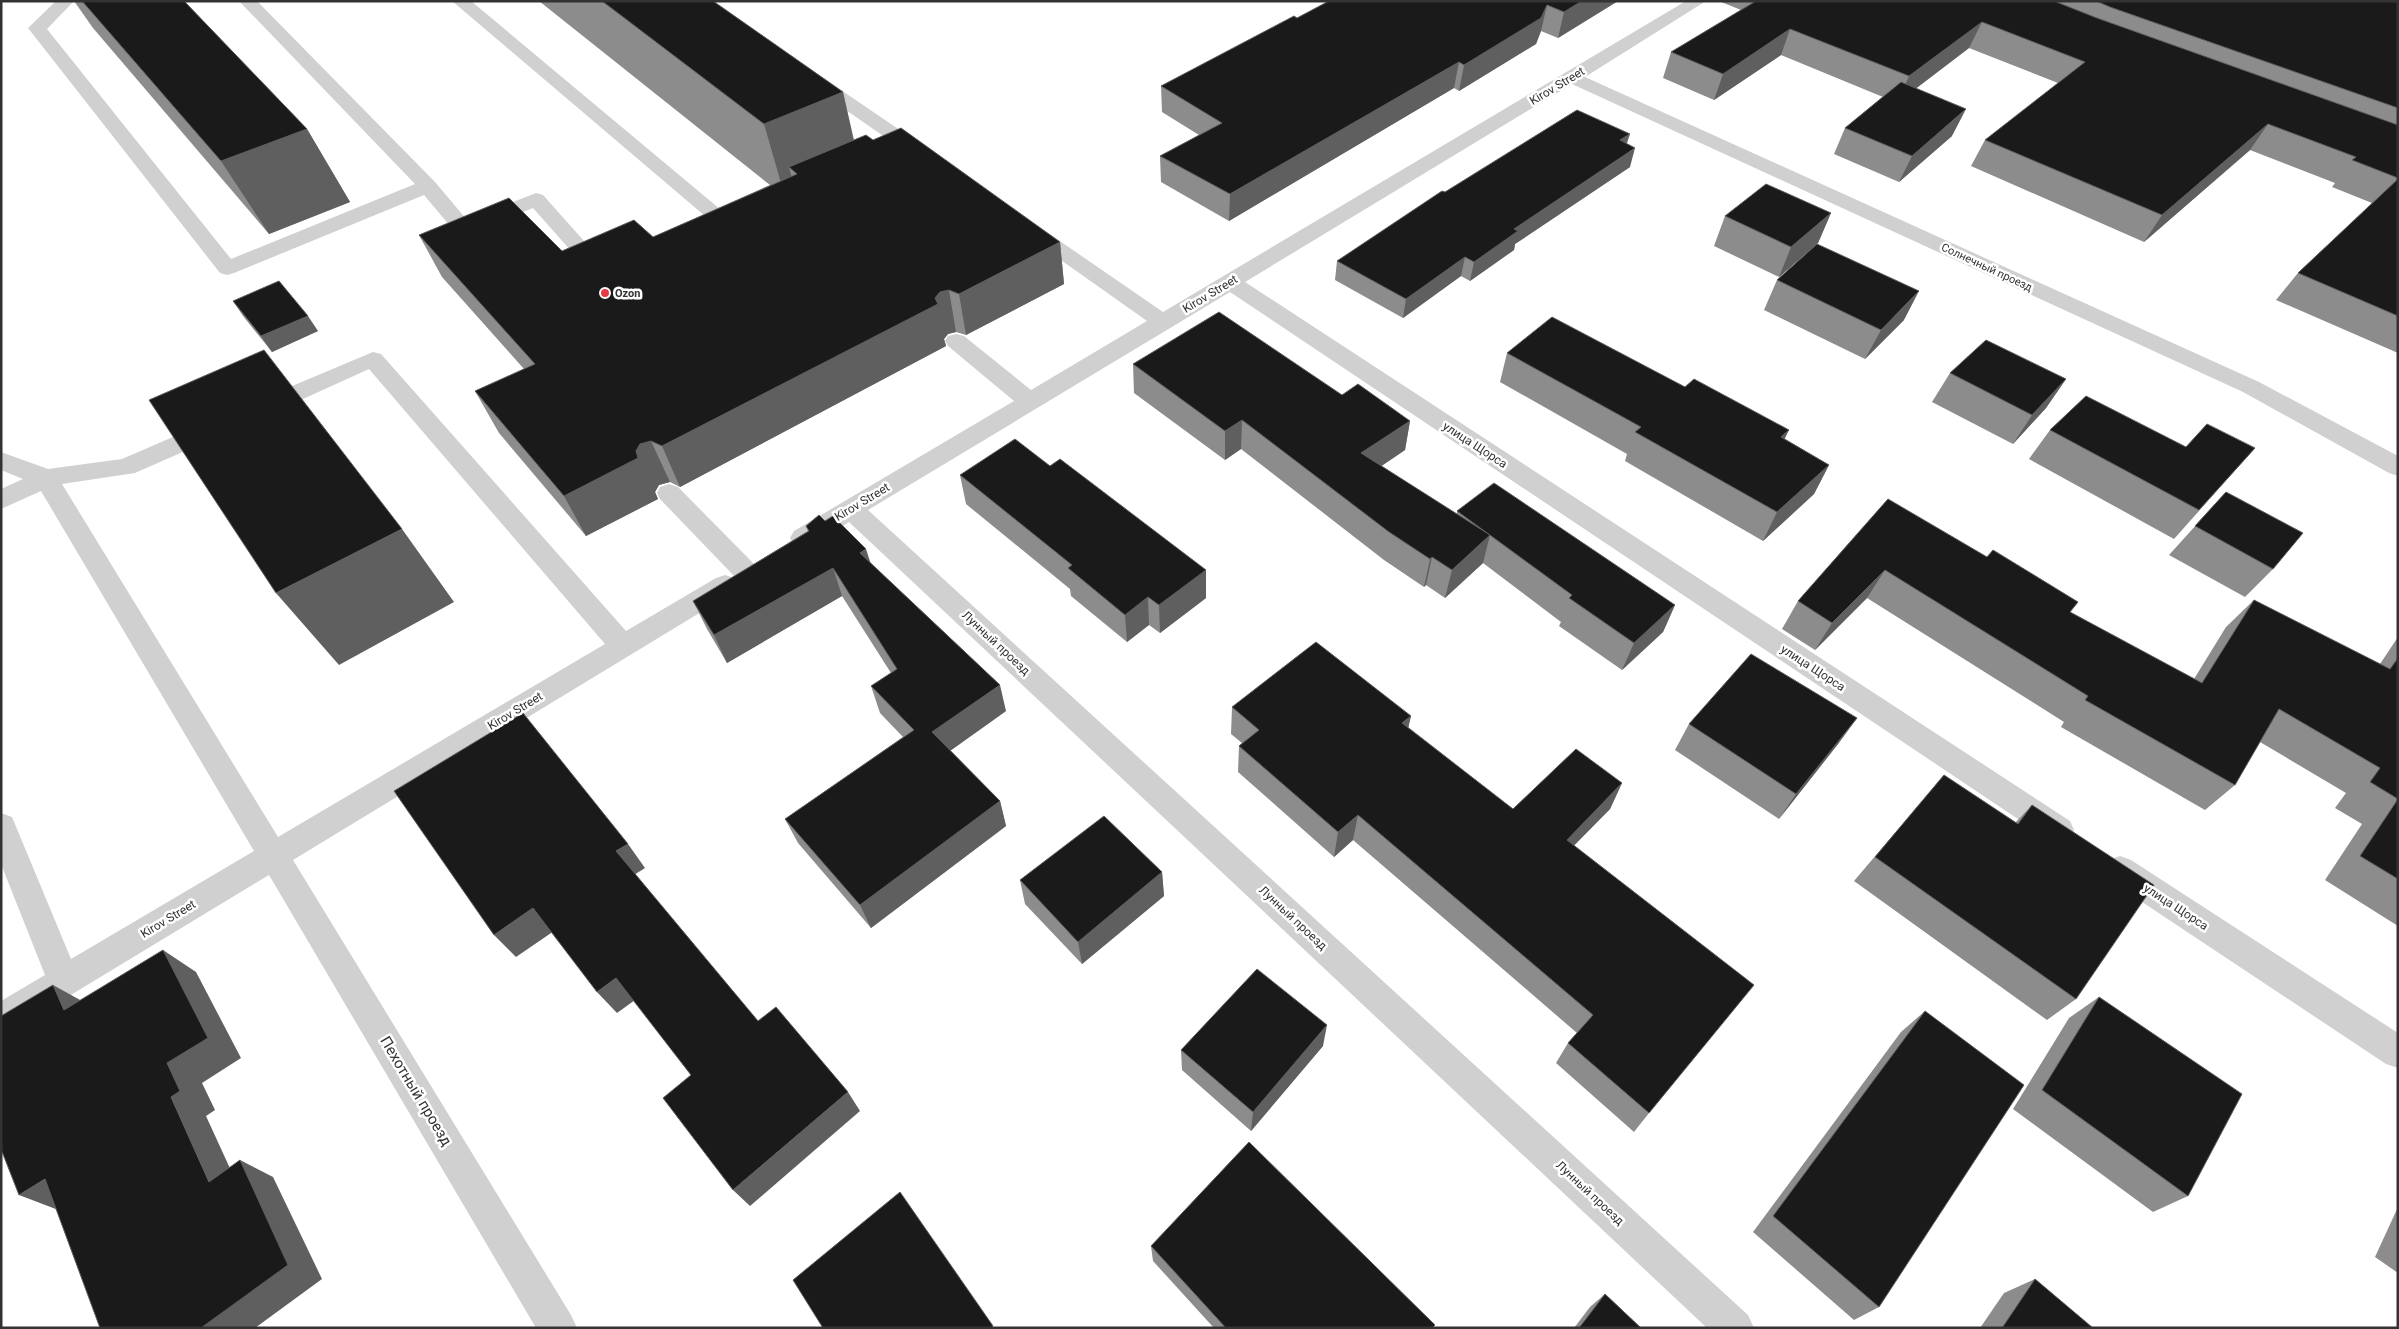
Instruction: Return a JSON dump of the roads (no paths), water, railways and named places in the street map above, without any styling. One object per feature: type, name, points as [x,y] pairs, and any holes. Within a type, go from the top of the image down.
[{"type":"street","points":[[66,1],[37,28],[227,268],[428,186]]},
{"type":"street","points":[[247,1],[428,186],[463,229],[536,199],[579,248],[627,242]]},
{"type":"street","points":[[460,1],[732,229]]},
{"type":"street","name":"Kirov Street","points":[[786,548],[1698,1]]},
{"type":"street","points":[[796,67],[939,166]]},
{"type":"street","name":"Солнечный проезд","points":[[1571,77],[2251,388],[2398,467]]},
{"type":"street","points":[[897,158],[915,150]]},
{"type":"street","points":[[703,233],[732,229],[750,222]]},
{"type":"street","points":[[1019,222],[1163,322]]},
{"type":"street","name":"улица Щорса","points":[[1230,282],[2398,1052]]},
{"type":"street","points":[[956,341],[1030,402]]},
{"type":"street","points":[[1,500],[46,478],[126,467],[373,359],[623,646]]},
{"type":"street","points":[[1,460],[46,478]]},
{"type":"street","name":"Пехотный проезд","points":[[46,478],[558,1328]]},
{"type":"street","name":"Kirov Street","points":[[1,1019],[754,567],[669,493]]},
{"type":"street","name":"Лунный проезд","points":[[851,509],[1735,1328]]},
{"type":"street","points":[[1,826],[64,981]]},
{"type":"place","name":"Ozon","points":[[605,293]]}]
